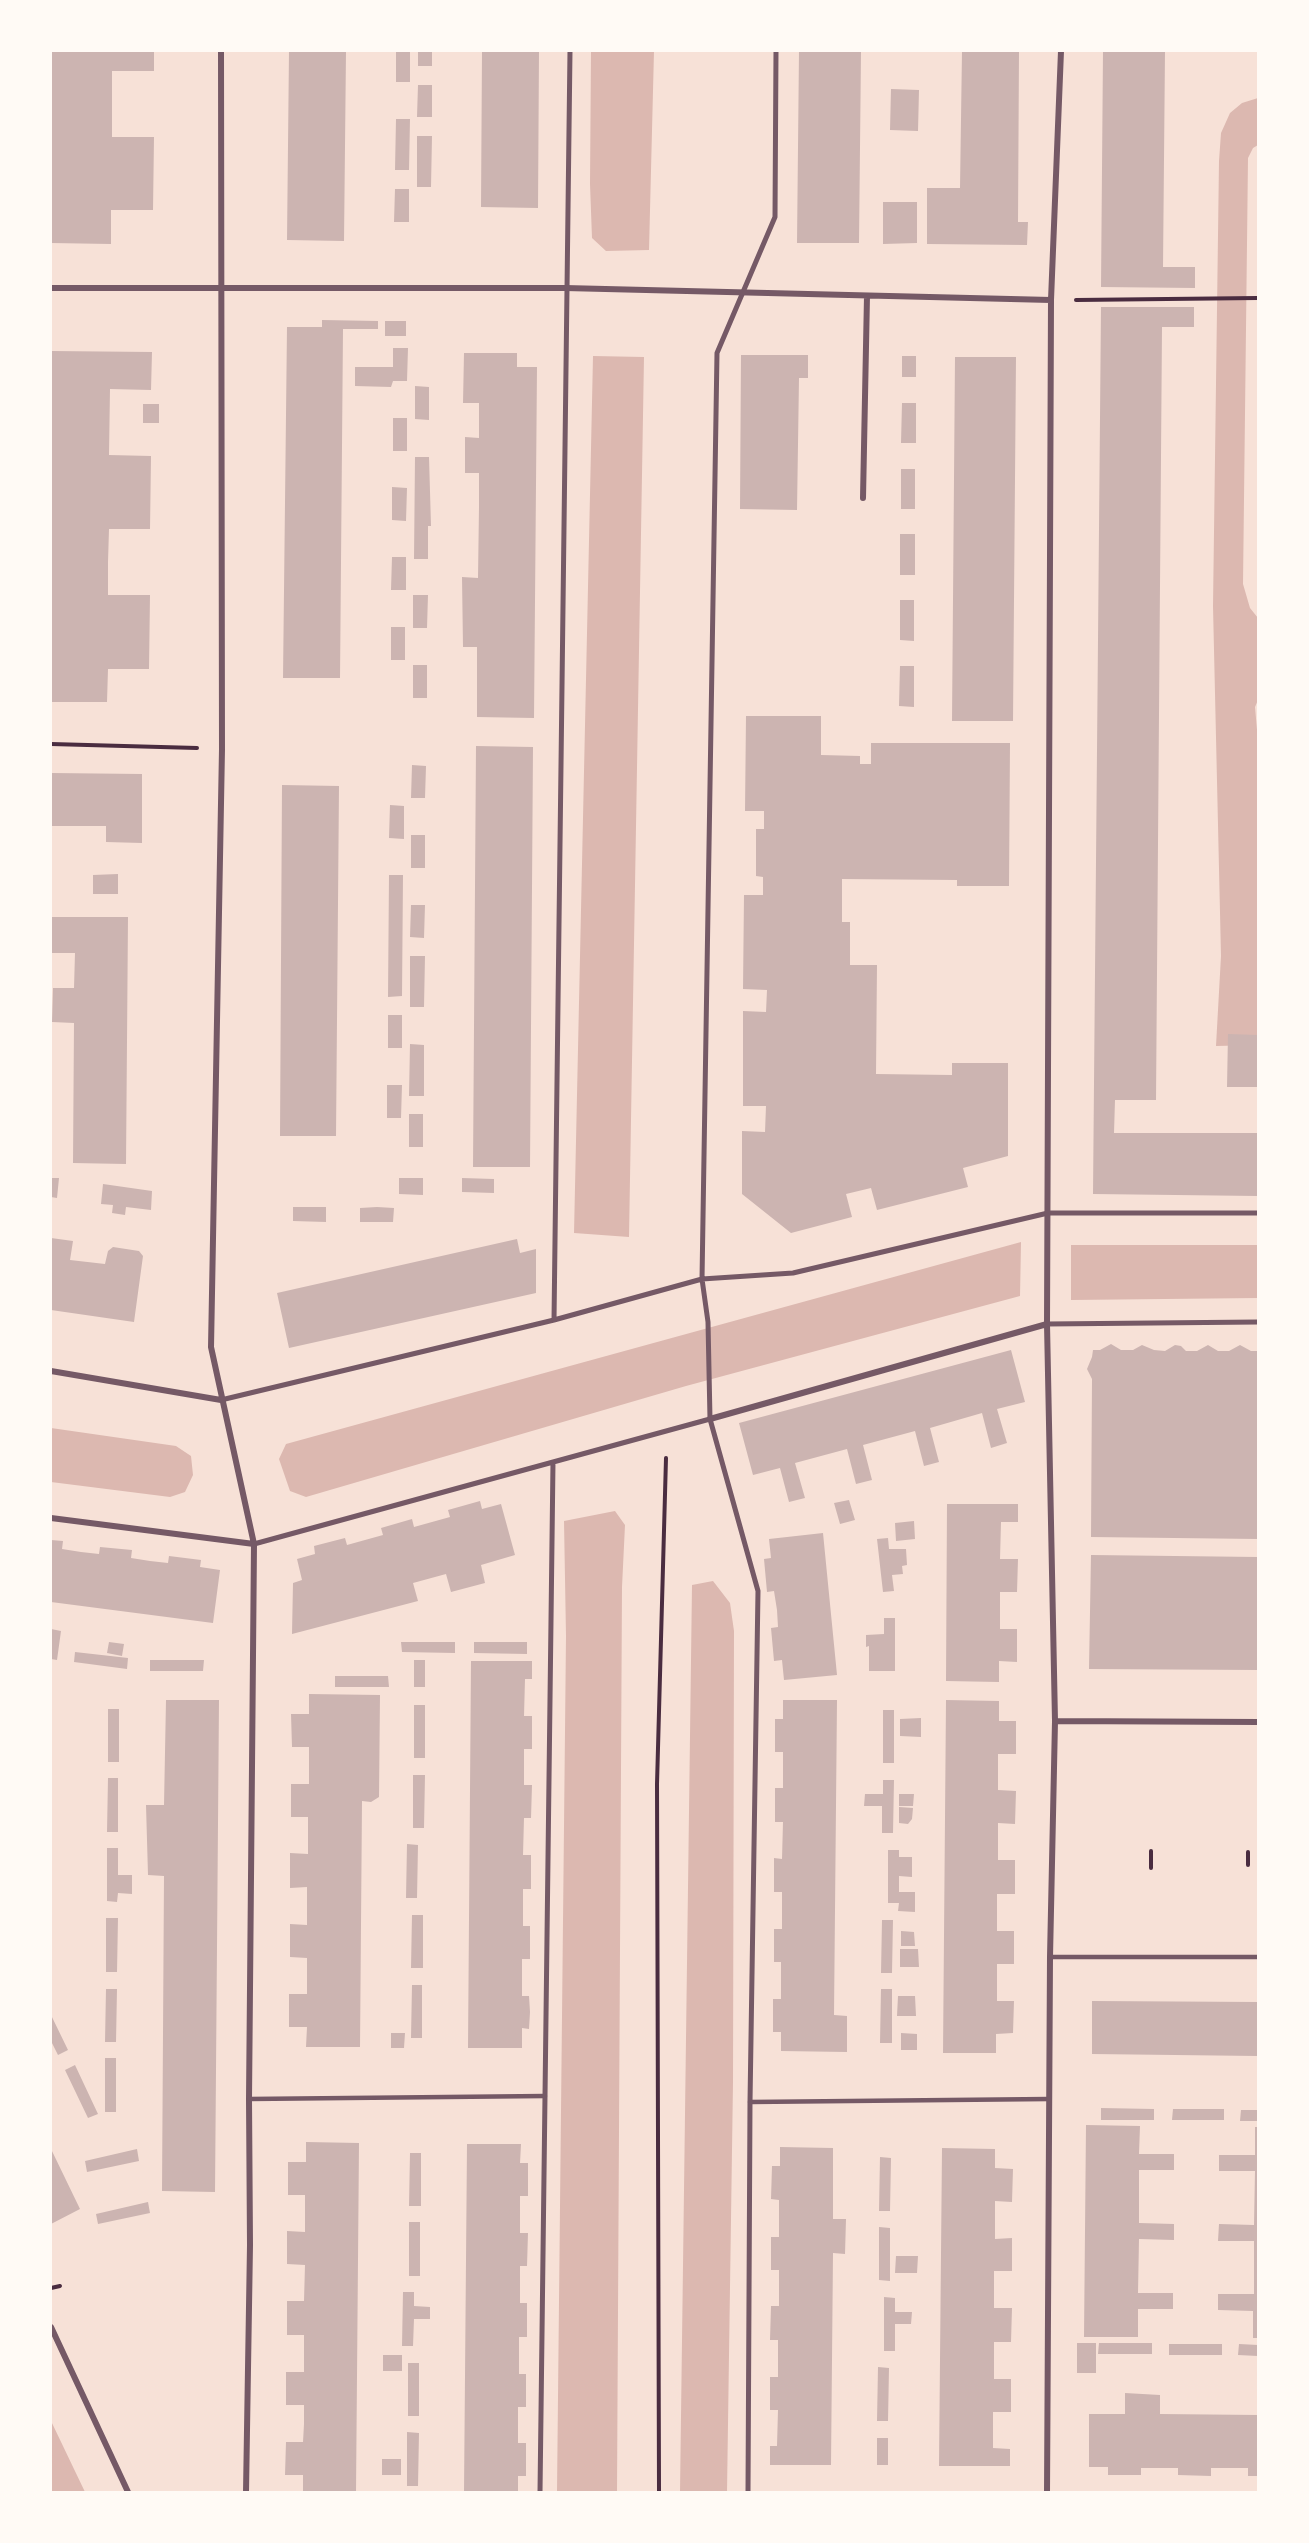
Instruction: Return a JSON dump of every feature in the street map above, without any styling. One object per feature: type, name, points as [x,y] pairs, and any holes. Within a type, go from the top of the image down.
[{"type":"street","points":[[221,51],[222,749],[211,1347],[254,1544],[249,2099],[250,2245],[246,2492]]},
{"type":"street","points":[[554,1320],[565,288],[570,51]]},
{"type":"street","points":[[748,2492],[750,2102],[758,1591],[710,1419],[708,1322],[702,1279],[717,353],[775,217],[776,51]]},
{"type":"street","points":[[1047,2492],[1050,1957],[1055,1721],[1047,1324],[1051,300],[1061,51]]},
{"type":"street","points":[[51,288],[565,288],[1051,300]]},
{"type":"street","points":[[862,498],[867,296]]},
{"type":"street","points":[[51,1371],[221,1400],[554,1320],[702,1279],[793,1273],[1048,1213],[1258,1213]]},
{"type":"street","points":[[51,1518],[254,1544],[1047,1324],[1258,1322]]},
{"type":"street","points":[[540,2492],[553,1462]]},
{"type":"street","points":[[1055,1721],[1258,1722]]},
{"type":"street","points":[[51,2327],[128,2492]]},
{"type":"lane","points":[[1050,1957],[1258,1957]]},
{"type":"lane","points":[[249,2099],[545,2096]]},
{"type":"lane","points":[[750,2102],[1049,2099]]},
{"type":"path","points":[[1051,300],[1258,298]]},
{"type":"path","points":[[51,744],[222,749]]},
{"type":"path","points":[[659,2492],[657,1784],[667,1430]]},
{"type":"path","points":[[1151,1851],[1151,1868]]},
{"type":"path","points":[[1248,1852],[1248,1865]]},
{"type":"path","points":[[51,2288],[60,2286]]},
{"type":"shaded area","points":[[591,51],[654,51],[649,250],[606,251],[592,238]]},
{"type":"shaded area","points":[[1258,98],[1258,145],[1253,148],[1248,158],[1243,584],[1250,608],[1258,618],[1258,700],[1255,707],[1258,741],[1258,1045],[1216,1046],[1221,956],[1213,606],[1219,161],[1221,133],[1230,113],[1242,103]]},
{"type":"shaded area","points":[[593,356],[644,357],[629,1237],[574,1233]]},
{"type":"shaded area","points":[[1021,1242],[1020,1296],[686,1386],[306,1497],[290,1491],[279,1459],[286,1444]]},
{"type":"shaded area","points":[[1071,1245],[1258,1245],[1258,1298],[1071,1300]]},
{"type":"shaded area","points":[[51,1428],[176,1446],[191,1456],[193,1475],[185,1492],[170,1497],[51,1482]]},
{"type":"shaded area","points":[[615,1511],[625,1525],[622,1587],[617,2492],[557,2492],[566,1636],[564,1521]]},
{"type":"shaded area","points":[[713,1581],[730,1603],[734,1631],[733,2082],[727,2492],[680,2492],[692,1585]]},
{"type":"shaded area","points":[[51,2421],[85,2492],[51,2492]]},
{"type":"building","points":[[51,51],[154,51],[154,71],[112,71],[112,137],[154,137],[153,210],[111,210],[111,244],[51,243]]},
{"type":"building","points":[[289,51],[346,51],[344,241],[287,240]]},
{"type":"building","points":[[396,51],[410,51],[410,82],[396,82]]},
{"type":"building","points":[[418,51],[432,51],[432,66],[418,66]]},
{"type":"building","points":[[482,51],[539,51],[538,208],[481,207]]},
{"type":"building","points":[[799,51],[861,51],[859,243],[797,243]]},
{"type":"building","points":[[962,51],[1019,51],[1018,222],[1028,222],[1027,245],[927,244],[927,188],[960,188]]},
{"type":"building","points":[[1103,51],[1165,51],[1163,267],[1195,267],[1195,288],[1101,287]]},
{"type":"building","points":[[418,85],[432,85],[432,117],[417,117]]},
{"type":"building","points":[[891,89],[919,90],[918,131],[890,130]]},
{"type":"building","points":[[396,119],[410,119],[409,170],[395,170]]},
{"type":"building","points":[[417,136],[432,136],[431,187],[417,187]]},
{"type":"building","points":[[395,189],[409,189],[409,222],[394,222]]},
{"type":"building","points":[[883,202],[917,202],[917,243],[883,244]]},
{"type":"building","points":[[1101,307],[1194,307],[1194,327],[1162,327],[1156,1100],[1115,1100],[1114,1133],[1258,1133],[1258,1196],[1093,1194]]},
{"type":"building","points":[[322,320],[378,321],[378,329],[343,329],[340,678],[283,678],[287,327],[322,327]]},
{"type":"building","points":[[385,321],[406,321],[406,336],[385,336]]},
{"type":"building","points":[[393,348],[408,348],[407,381],[393,381],[391,387],[355,386],[355,367],[393,367]]},
{"type":"building","points":[[51,351],[152,352],[151,390],[110,389],[109,455],[151,456],[150,529],[109,529],[108,562],[108,595],[150,595],[149,669],[108,669],[107,702],[51,702]]},
{"type":"building","points":[[464,353],[517,353],[517,367],[537,367],[534,718],[477,717],[477,647],[463,647],[462,577],[478,578],[479,507],[479,473],[465,473],[465,437],[479,438],[479,403],[463,403]]},
{"type":"building","points":[[741,355],[808,355],[808,378],[799,378],[797,510],[740,509]]},
{"type":"building","points":[[902,356],[916,356],[916,377],[902,377]]},
{"type":"building","points":[[955,357],[1016,357],[1013,721],[952,721]]},
{"type":"building","points":[[415,386],[429,387],[429,420],[415,419]]},
{"type":"building","points":[[902,403],[916,403],[916,443],[901,443]]},
{"type":"building","points":[[143,404],[159,404],[159,423],[143,423]]},
{"type":"building","points":[[393,418],[407,418],[407,451],[393,451]]},
{"type":"building","points":[[415,457],[429,457],[431,526],[428,526],[428,559],[414,559]]},
{"type":"building","points":[[901,469],[915,469],[915,509],[901,509]]},
{"type":"building","points":[[392,487],[407,488],[406,521],[392,520]]},
{"type":"building","points":[[900,534],[915,534],[915,575],[900,575]]},
{"type":"building","points":[[392,557],[406,557],[406,590],[391,590]]},
{"type":"building","points":[[413,595],[428,595],[427,628],[413,628]]},
{"type":"building","points":[[900,600],[914,600],[914,641],[900,640]]},
{"type":"building","points":[[391,627],[405,627],[405,660],[391,660]]},
{"type":"building","points":[[413,665],[427,665],[427,698],[413,698]]},
{"type":"building","points":[[900,666],[914,666],[914,707],[899,706]]},
{"type":"building","points":[[746,716],[821,716],[821,755],[860,756],[860,764],[871,764],[871,743],[1010,743],[1009,886],[957,886],[957,880],[842,879],[842,922],[850,922],[850,965],[877,965],[876,1074],[952,1075],[952,1063],[1008,1063],[1008,1156],[963,1168],[968,1187],[877,1210],[871,1188],[846,1194],[852,1217],[791,1233],[742,1194],[742,1131],[765,1132],[766,1106],[743,1106],[743,1011],[766,1012],[767,990],[743,989],[744,895],[763,895],[763,877],[756,876],[756,829],[764,829],[764,811],[745,811]]},
{"type":"building","points":[[476,746],[533,747],[530,1167],[473,1167]]},
{"type":"building","points":[[412,765],[426,766],[425,798],[411,798]]},
{"type":"building","points":[[51,773],[142,774],[142,843],[106,842],[106,826],[51,826]]},
{"type":"building","points":[[282,785],[339,786],[336,1136],[280,1136]]},
{"type":"building","points":[[390,805],[404,806],[404,839],[389,838]]},
{"type":"building","points":[[411,835],[425,835],[425,868],[411,868]]},
{"type":"building","points":[[118,874],[118,894],[93,894],[93,875]]},
{"type":"building","points":[[389,875],[403,875],[402,996],[388,997]]},
{"type":"building","points":[[411,905],[425,905],[424,938],[410,937]]},
{"type":"building","points":[[51,917],[128,917],[126,1164],[73,1163],[74,1023],[52,1022],[53,988],[74,988],[75,953],[51,953]]},
{"type":"building","points":[[410,956],[425,956],[424,1007],[410,1007]]},
{"type":"building","points":[[388,1015],[402,1015],[402,1048],[388,1048]]},
{"type":"building","points":[[1228,1034],[1258,1035],[1258,1087],[1227,1087]]},
{"type":"building","points":[[410,1044],[424,1045],[424,1096],[409,1096]]},
{"type":"building","points":[[387,1085],[402,1085],[401,1118],[387,1118]]},
{"type":"building","points":[[409,1114],[423,1114],[423,1147],[409,1147]]},
{"type":"building","points":[[51,1178],[59,1178],[57,1198],[51,1197]]},
{"type":"building","points":[[399,1178],[423,1178],[423,1195],[399,1194]]},
{"type":"building","points":[[462,1178],[494,1179],[494,1193],[462,1192]]},
{"type":"building","points":[[103,1184],[152,1191],[151,1210],[126,1207],[125,1215],[112,1213],[113,1205],[101,1204]]},
{"type":"building","points":[[293,1207],[326,1207],[326,1222],[293,1221]]},
{"type":"building","points":[[360,1208],[394,1208],[393,1222],[360,1222]]},
{"type":"building","points":[[51,1238],[73,1241],[70,1260],[105,1264],[108,1251],[113,1247],[139,1251],[143,1256],[134,1322],[51,1310]]},
{"type":"building","points":[[517,1239],[520,1253],[536,1249],[536,1293],[289,1348],[277,1293]]},
{"type":"building","points":[[1111,1344],[1121,1350],[1133,1350],[1142,1345],[1154,1350],[1165,1351],[1175,1345],[1181,1346],[1186,1351],[1197,1351],[1208,1345],[1218,1351],[1229,1351],[1240,1345],[1251,1351],[1258,1351],[1258,1539],[1091,1537],[1092,1379],[1087,1369],[1093,1350],[1100,1350]]},
{"type":"building","points":[[1011,1350],[1025,1402],[997,1409],[1007,1443],[991,1448],[982,1413],[930,1428],[939,1462],[924,1466],[915,1431],[863,1445],[872,1480],[856,1484],[847,1449],[795,1463],[805,1498],[789,1502],[780,1468],[753,1475],[739,1423]]},
{"type":"building","points":[[849,1500],[855,1520],[840,1524],[834,1503]]},
{"type":"building","points":[[480,1501],[482,1509],[501,1504],[515,1555],[481,1565],[485,1583],[451,1592],[446,1574],[413,1583],[418,1601],[292,1634],[293,1583],[302,1580],[297,1559],[315,1554],[314,1546],[345,1538],[347,1545],[383,1535],[381,1528],[412,1519],[414,1527],[450,1517],[448,1510]]},
{"type":"building","points":[[947,1504],[1018,1504],[1018,1522],[1001,1522],[1000,1559],[1018,1559],[1017,1592],[1000,1592],[1000,1629],[1017,1629],[1017,1662],[999,1661],[999,1682],[946,1681]]},
{"type":"building","points":[[914,1521],[915,1539],[896,1541],[895,1523]]},
{"type":"building","points":[[823,1533],[837,1675],[784,1680],[782,1660],[774,1661],[771,1628],[778,1627],[777,1610],[774,1591],[767,1592],[764,1559],[771,1558],[769,1539]]},
{"type":"building","points":[[888,1538],[889,1549],[906,1549],[907,1565],[902,1566],[903,1574],[892,1575],[894,1591],[883,1592],[877,1539]]},
{"type":"building","points":[[51,1540],[63,1541],[62,1549],[81,1552],[99,1554],[100,1547],[132,1550],[131,1558],[150,1561],[168,1563],[169,1556],[201,1560],[200,1567],[220,1570],[213,1623],[51,1602]]},
{"type":"building","points":[[1091,1555],[1258,1557],[1258,1670],[1089,1669]]},
{"type":"building","points":[[884,1618],[895,1618],[895,1671],[869,1671],[869,1646],[866,1647],[866,1635],[884,1634]]},
{"type":"building","points":[[51,1629],[61,1631],[57,1660],[51,1659]]},
{"type":"building","points":[[109,1642],[124,1644],[122,1656],[107,1653]]},
{"type":"building","points":[[401,1642],[455,1642],[455,1653],[402,1652]]},
{"type":"building","points":[[474,1642],[527,1642],[527,1654],[474,1653]]},
{"type":"building","points":[[75,1652],[128,1658],[127,1669],[74,1662]]},
{"type":"building","points":[[150,1660],[204,1660],[203,1671],[150,1671]]},
{"type":"building","points":[[414,1660],[425,1660],[425,1687],[414,1687]]},
{"type":"building","points":[[471,1661],[532,1661],[532,1679],[525,1679],[524,1716],[532,1716],[532,1749],[524,1749],[524,1785],[532,1785],[531,1818],[524,1818],[523,1855],[531,1855],[531,1889],[523,1889],[523,1926],[530,1926],[530,1959],[522,1959],[522,1996],[529,1996],[530,2012],[529,2029],[522,2028],[522,2048],[468,2048]]},
{"type":"building","points":[[335,1676],[388,1676],[389,1687],[335,1687]]},
{"type":"building","points":[[309,1694],[380,1695],[379,1797],[371,1802],[362,1801],[360,2047],[306,2047],[307,2027],[289,2027],[289,1994],[307,1994],[307,1958],[290,1957],[290,1924],[307,1925],[307,1887],[290,1888],[290,1853],[308,1854],[308,1817],[291,1817],[291,1784],[309,1784],[309,1747],[292,1747],[291,1714],[309,1714]]},
{"type":"building","points":[[166,1700],[219,1700],[215,2192],[162,2191],[164,1876],[148,1875],[146,1805],[164,1805]]},
{"type":"building","points":[[783,1700],[837,1700],[834,2015],[847,2016],[847,2052],[781,2051],[781,2032],[773,2032],[773,1999],[781,1999],[781,1962],[774,1962],[774,1929],[782,1929],[782,1892],[774,1892],[774,1858],[782,1859],[783,1822],[775,1822],[775,1788],[783,1788],[783,1752],[775,1752],[775,1719],[783,1719]]},
{"type":"building","points":[[946,1700],[999,1701],[999,1721],[1016,1721],[1016,1754],[998,1754],[998,1790],[1016,1791],[1015,1824],[998,1823],[998,1860],[1015,1860],[1015,1894],[997,1894],[997,1931],[1014,1931],[1014,1964],[997,1964],[997,2001],[1014,2001],[1013,2033],[996,2034],[996,2053],[943,2053]]},
{"type":"building","points":[[414,1705],[425,1705],[425,1758],[414,1758]]},
{"type":"building","points":[[108,1709],[119,1709],[119,1762],[108,1762]]},
{"type":"building","points":[[883,1710],[894,1710],[894,1763],[883,1763]]},
{"type":"building","points":[[921,1718],[921,1737],[900,1736],[900,1719]]},
{"type":"building","points":[[413,1775],[425,1775],[424,1828],[413,1828]]},
{"type":"building","points":[[108,1778],[118,1778],[118,1832],[107,1832]]},
{"type":"building","points":[[883,1780],[894,1780],[893,1833],[882,1833],[882,1806],[864,1806],[865,1794],[883,1794]]},
{"type":"building","points":[[899,1794],[914,1794],[913,1806],[899,1806]]},
{"type":"building","points":[[899,1807],[913,1808],[912,1819],[908,1824],[899,1823]]},
{"type":"building","points":[[407,1844],[418,1845],[417,1898],[406,1898]]},
{"type":"building","points":[[107,1848],[118,1848],[118,1875],[132,1875],[132,1894],[118,1893],[117,1902],[107,1901]]},
{"type":"building","points":[[888,1850],[899,1850],[899,1857],[912,1857],[912,1877],[899,1876],[899,1892],[915,1892],[915,1912],[898,1911],[899,1903],[888,1903]]},
{"type":"building","points":[[412,1915],[423,1915],[423,1968],[411,1968]]},
{"type":"building","points":[[106,1918],[118,1918],[117,1972],[106,1972]]},
{"type":"building","points":[[882,1920],[893,1920],[892,1973],[881,1973]]},
{"type":"building","points":[[901,1931],[914,1932],[915,1946],[901,1946]]},
{"type":"building","points":[[900,1949],[918,1949],[919,1967],[900,1967]]},
{"type":"building","points":[[412,1985],[422,1985],[422,2038],[411,2038]]},
{"type":"building","points":[[106,1989],[117,1989],[116,2042],[105,2042]]},
{"type":"building","points":[[881,1989],[892,1989],[892,2043],[880,2043]]},
{"type":"building","points":[[898,1996],[915,1996],[916,2016],[897,2016]]},
{"type":"building","points":[[1092,2001],[1258,2002],[1258,2056],[1092,2054]]},
{"type":"building","points":[[51,2015],[68,2050],[58,2055],[51,2041]]},
{"type":"building","points":[[391,2033],[405,2033],[404,2048],[391,2048]]},
{"type":"building","points":[[901,2033],[917,2034],[917,2050],[901,2050]]},
{"type":"building","points":[[105,2058],[116,2058],[116,2112],[105,2112]]},
{"type":"building","points":[[75,2065],[98,2114],[88,2118],[65,2070]]},
{"type":"building","points":[[1101,2108],[1154,2109],[1154,2120],[1101,2120]]},
{"type":"building","points":[[1173,2109],[1224,2109],[1224,2120],[1172,2120]]},
{"type":"building","points":[[1241,2110],[1258,2110],[1258,2121],[1240,2121]]},
{"type":"building","points":[[1086,2125],[1140,2126],[1139,2154],[1174,2154],[1174,2170],[1139,2170],[1139,2223],[1174,2224],[1174,2240],[1139,2239],[1138,2293],[1173,2293],[1173,2309],[1138,2309],[1138,2337],[1084,2337]]},
{"type":"building","points":[[1255,2127],[1258,2127],[1258,2338],[1253,2338],[1253,2311],[1218,2310],[1218,2294],[1254,2294],[1254,2241],[1218,2241],[1219,2224],[1254,2225],[1255,2171],[1219,2171],[1219,2155],[1255,2155]]},
{"type":"building","points":[[306,2142],[359,2143],[356,2492],[303,2492],[303,2475],[285,2475],[286,2442],[303,2442],[304,2424],[304,2405],[286,2405],[286,2372],[304,2372],[304,2335],[287,2335],[287,2301],[304,2301],[305,2265],[287,2264],[287,2231],[305,2232],[305,2195],[288,2195],[288,2162],[306,2162]]},
{"type":"building","points":[[467,2144],[521,2144],[520,2163],[528,2163],[528,2196],[520,2196],[520,2233],[528,2233],[527,2266],[520,2266],[520,2303],[527,2303],[527,2337],[519,2337],[519,2374],[526,2374],[526,2407],[518,2407],[518,2443],[526,2443],[526,2476],[518,2476],[518,2492],[464,2492]]},
{"type":"building","points":[[780,2147],[833,2148],[833,2219],[846,2219],[845,2254],[833,2253],[831,2465],[770,2465],[770,2446],[777,2446],[778,2410],[770,2410],[770,2377],[778,2377],[778,2340],[770,2340],[771,2306],[779,2306],[779,2270],[771,2270],[771,2237],[779,2237],[779,2200],[771,2199],[772,2166],[780,2166]]},
{"type":"building","points":[[942,2148],[995,2149],[995,2168],[1013,2169],[1012,2202],[995,2201],[995,2239],[1012,2238],[1012,2271],[994,2271],[994,2308],[1012,2308],[1011,2342],[994,2342],[994,2379],[1011,2379],[1011,2412],[993,2412],[993,2448],[1010,2449],[1010,2466],[939,2466]]},
{"type":"building","points":[[51,2149],[80,2209],[51,2224]]},
{"type":"building","points":[[137,2149],[139,2161],[87,2172],[85,2161]]},
{"type":"building","points":[[410,2153],[421,2153],[421,2206],[409,2206]]},
{"type":"building","points":[[880,2157],[891,2158],[890,2211],[879,2211]]},
{"type":"building","points":[[148,2202],[150,2213],[98,2224],[96,2214]]},
{"type":"building","points":[[409,2222],[420,2222],[420,2276],[409,2276]]},
{"type":"building","points":[[879,2227],[890,2228],[890,2281],[879,2280]]},
{"type":"building","points":[[896,2256],[918,2256],[917,2273],[895,2273]]},
{"type":"building","points":[[403,2292],[414,2292],[414,2306],[430,2307],[430,2319],[414,2319],[413,2346],[402,2346]]},
{"type":"building","points":[[884,2297],[895,2298],[895,2312],[912,2312],[911,2324],[895,2324],[895,2351],[884,2351]]},
{"type":"building","points":[[1077,2343],[1096,2343],[1096,2373],[1077,2373]]},
{"type":"building","points":[[1099,2343],[1152,2343],[1152,2354],[1098,2354]]},
{"type":"building","points":[[1169,2344],[1222,2344],[1222,2355],[1169,2355]]},
{"type":"building","points":[[1239,2344],[1258,2345],[1258,2356],[1238,2355]]},
{"type":"building","points":[[383,2355],[402,2355],[402,2371],[383,2371]]},
{"type":"building","points":[[408,2363],[419,2363],[419,2416],[408,2416]]},
{"type":"building","points":[[878,2367],[889,2368],[888,2421],[877,2421]]},
{"type":"building","points":[[1125,2393],[1160,2395],[1160,2414],[1258,2415],[1258,2476],[1248,2476],[1248,2468],[1211,2468],[1211,2476],[1178,2475],[1178,2468],[1141,2468],[1141,2475],[1108,2475],[1108,2467],[1089,2467],[1089,2414],[1125,2414]]},
{"type":"building","points":[[407,2432],[419,2433],[418,2486],[407,2486]]},
{"type":"building","points":[[877,2438],[888,2438],[888,2465],[877,2465]]},
{"type":"building","points":[[382,2459],[401,2459],[401,2475],[382,2475]]}]
